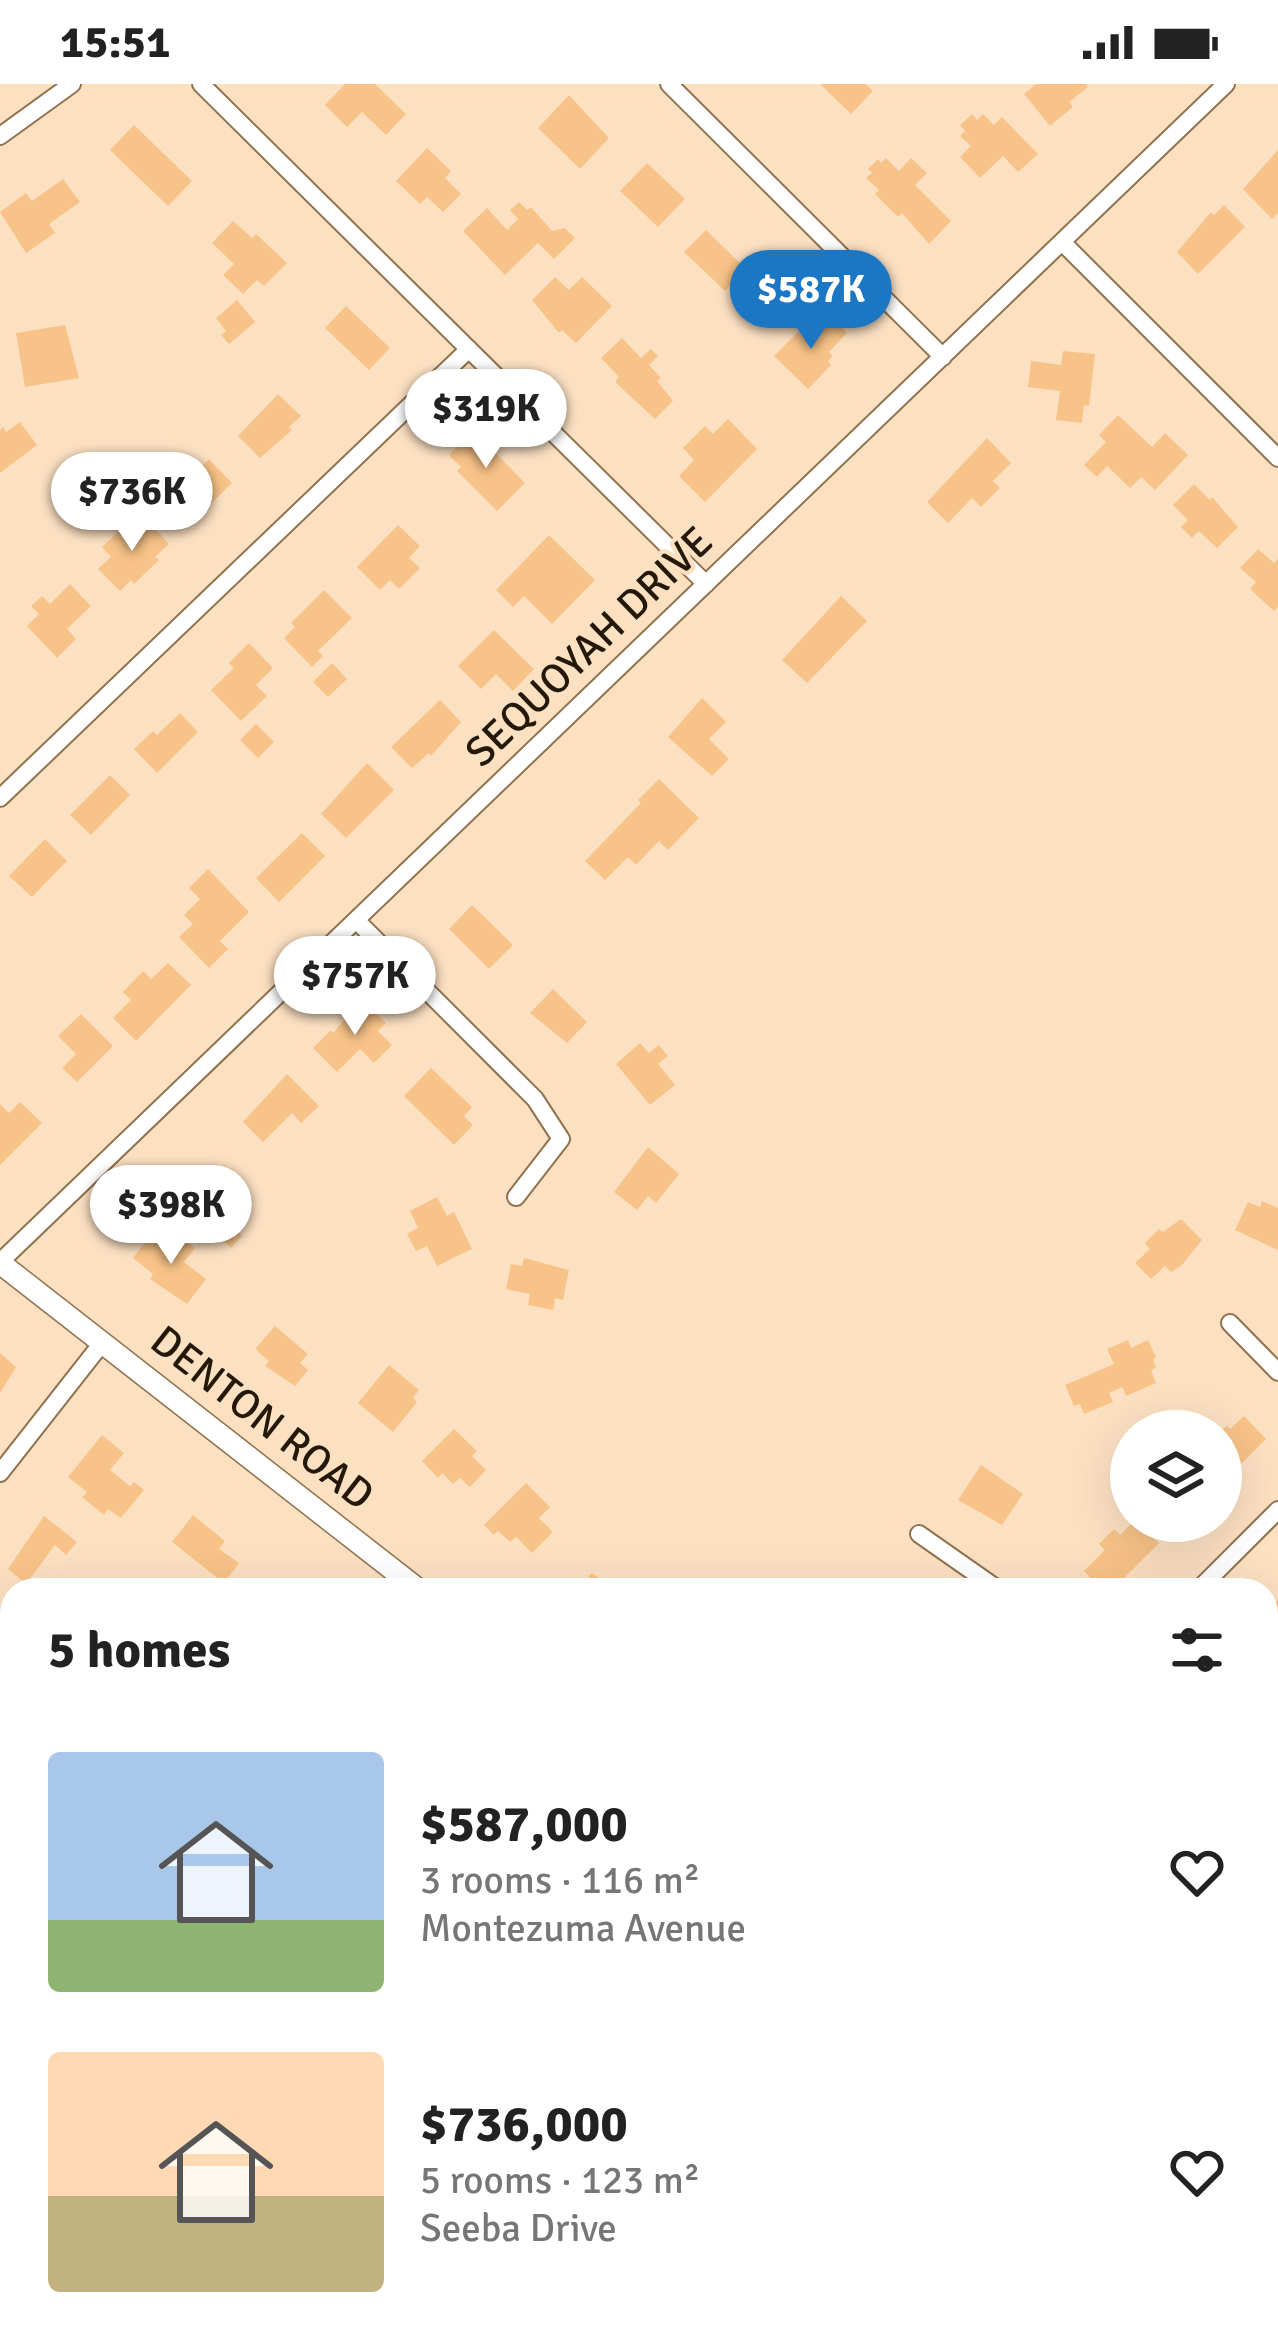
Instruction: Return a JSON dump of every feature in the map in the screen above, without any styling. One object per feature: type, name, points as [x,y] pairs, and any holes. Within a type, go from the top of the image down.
[{"type":"street","points":[[0,136],[71,84]]},
{"type":"street","points":[[201,84],[706,584]]},
{"type":"street","points":[[669,84],[943,357]]},
{"type":"street","name":"SEQUOYAH DRIVE","points":[[0,1262],[1226,84]]},
{"type":"street","points":[[1062,242],[1278,458]]},
{"type":"street","points":[[0,798],[469,349]]},
{"type":"street","points":[[356,920],[535,1100],[560,1139],[516,1197]]},
{"type":"street","name":"DENTON ROAD","points":[[0,1262],[404,1578]]},
{"type":"street","points":[[1230,1323],[1278,1372]]},
{"type":"street","points":[[0,1473],[102,1343]]},
{"type":"street","points":[[1210,1578],[1278,1510]]},
{"type":"street","points":[[919,1534],[982,1578]]},
{"type":"building","points":[[345,84],[375,84],[406,114],[386,135],[362,112],[347,127],[325,105]]},
{"type":"building","points":[[820,84],[866,84],[873,91],[851,114]]},
{"type":"building","points":[[1036,84],[1088,87],[1050,126],[1024,94]]},
{"type":"building","points":[[569,95],[609,138],[580,169],[538,128]]},
{"type":"building","points":[[972,114],[977,120],[983,114],[994,125],[1002,117],[1038,154],[1018,172],[1003,156],[980,178],[960,157],[971,146],[960,136],[965,131],[960,125]]},
{"type":"building","points":[[134,125],[192,181],[168,206],[110,150]]},
{"type":"building","points":[[427,148],[451,171],[445,178],[461,194],[443,212],[427,197],[420,204],[396,181]]},
{"type":"building","points":[[1278,150],[1278,213],[1272,219],[1243,189]]},
{"type":"building","points":[[886,158],[899,171],[911,158],[927,173],[915,185],[951,221],[929,244],[902,213],[898,217],[875,194],[879,190],[866,178],[878,159],[881,163]]},
{"type":"building","points":[[647,163],[685,199],[658,227],[620,191]]},
{"type":"building","points":[[63,179],[80,202],[49,224],[55,233],[26,253],[0,212],[26,193],[32,201]]},
{"type":"building","points":[[519,202],[527,210],[531,207],[552,231],[565,228],[575,238],[554,259],[538,243],[505,275],[463,231],[487,208],[507,230],[518,219],[510,210]]},
{"type":"building","points":[[1224,205],[1245,227],[1198,274],[1177,252],[1211,212],[1214,215]]},
{"type":"building","points":[[233,221],[252,238],[256,234],[287,263],[264,286],[257,280],[243,294],[223,275],[234,264],[212,243]]},
{"type":"building","points":[[706,230],[746,269],[725,291],[684,252]]},
{"type":"building","points":[[555,277],[569,290],[582,277],[612,306],[576,343],[562,330],[559,333],[532,300]]},
{"type":"building","points":[[237,300],[255,322],[229,344],[216,318]]},
{"type":"building","points":[[346,306],[390,348],[369,370],[325,328]]},
{"type":"building","points":[[830,315],[847,333],[829,352],[831,365],[808,389],[774,356],[798,332],[806,339]]},
{"type":"building","points":[[65,325],[79,378],[25,387],[16,333]]},
{"type":"building","points":[[622,338],[641,358],[651,349],[658,356],[649,365],[673,401],[655,419],[615,382],[619,377],[601,358]]},
{"type":"building","points":[[1063,351],[1095,354],[1089,406],[1084,405],[1082,423],[1056,420],[1060,391],[1028,387],[1031,361],[1061,365]]},
{"type":"building","points":[[278,394],[301,416],[260,458],[238,436]]},
{"type":"building","points":[[1118,415],[1152,447],[1165,433],[1188,455],[1155,490],[1141,477],[1130,488],[1107,466],[1097,477],[1084,465],[1106,442],[1099,435]]},
{"type":"building","points":[[728,419],[757,449],[705,502],[679,476],[694,460],[683,448],[705,426],[713,434]]},
{"type":"building","points":[[20,422],[37,445],[0,473],[0,430],[3,427],[6,432]]},
{"type":"building","points":[[473,430],[525,483],[497,511],[457,471],[461,467],[449,455]]},
{"type":"building","points":[[987,438],[1011,463],[993,481],[1000,488],[981,507],[972,498],[948,523],[927,502]]},
{"type":"building","points":[[209,459],[232,483],[187,527],[152,490],[180,463],[192,476]]},
{"type":"building","points":[[1194,484],[1238,527],[1217,548],[1199,531],[1192,538],[1181,527],[1188,520],[1173,505]]},
{"type":"building","points":[[131,520],[140,529],[148,521],[169,544],[134,584],[131,580],[120,591],[98,569],[111,557],[102,547]]},
{"type":"building","points":[[398,525],[420,546],[409,558],[420,568],[399,589],[390,580],[380,590],[357,567]]},
{"type":"building","points":[[549,535],[595,580],[552,624],[524,596],[513,607],[496,590]]},
{"type":"building","points":[[1258,549],[1274,563],[1278,559],[1278,607],[1274,611],[1250,589],[1256,582],[1240,568]]},
{"type":"building","points":[[70,584],[91,606],[67,629],[76,639],[57,658],[27,626],[39,614],[31,606],[42,596],[50,604]]},
{"type":"building","points":[[324,590],[352,618],[318,651],[323,656],[312,667],[284,638],[295,627],[291,623]]},
{"type":"building","points":[[841,596],[867,621],[807,683],[782,660]]},
{"type":"building","points":[[494,630],[534,669],[513,691],[496,674],[481,689],[458,666]]},
{"type":"building","points":[[249,643],[273,668],[256,685],[267,696],[241,721],[211,690],[234,668],[229,663]]},
{"type":"building","points":[[332,663],[347,679],[328,697],[313,682]]},
{"type":"building","points":[[702,698],[726,722],[709,739],[729,759],[712,776],[668,737]]},
{"type":"building","points":[[440,700],[461,722],[431,756],[429,753],[412,768],[391,747]]},
{"type":"building","points":[[180,713],[198,732],[157,773],[134,749]]},
{"type":"building","points":[[256,724],[274,742],[258,758],[240,740]]},
{"type":"building","points":[[367,763],[394,790],[346,838],[321,814]]},
{"type":"building","points":[[110,775],[130,795],[91,835],[70,815]]},
{"type":"building","points":[[659,779],[699,818],[668,850],[659,841],[636,865],[628,857],[605,880],[585,861]]},
{"type":"building","points":[[302,833],[325,856],[279,902],[256,878]]},
{"type":"building","points":[[45,839],[67,861],[32,897],[9,876]]},
{"type":"building","points":[[208,869],[249,912],[220,941],[228,949],[209,968],[179,937],[193,924],[184,915],[200,899],[189,888]]},
{"type":"building","points":[[472,905],[513,945],[489,969],[449,929]]},
{"type":"building","points":[[168,963],[191,985],[136,1041],[113,1018],[131,1000],[123,992],[143,971],[151,979]]},
{"type":"building","points":[[553,989],[587,1022],[567,1043],[530,1013]]},
{"type":"building","points":[[362,999],[386,1023],[378,1031],[392,1045],[374,1063],[360,1049],[337,1072],[313,1048]]},
{"type":"building","points":[[81,1014],[113,1046],[77,1082],[62,1068],[76,1054],[58,1036]]},
{"type":"building","points":[[640,1043],[649,1053],[659,1045],[668,1056],[658,1064],[675,1085],[650,1105],[616,1064]]},
{"type":"building","points":[[431,1068],[472,1107],[464,1116],[473,1125],[454,1145],[404,1096]]},
{"type":"building","points":[[287,1074],[319,1106],[301,1123],[292,1113],[263,1142],[243,1122]]},
{"type":"building","points":[[20,1102],[42,1123],[0,1165],[0,1104],[9,1113]]},
{"type":"building","points":[[648,1147],[679,1174],[656,1203],[648,1196],[637,1210],[614,1192]]},
{"type":"building","points":[[437,1197],[447,1216],[454,1212],[472,1249],[437,1266],[427,1246],[416,1251],[407,1234],[418,1228],[410,1211]]},
{"type":"building","points":[[1262,1201],[1278,1208],[1278,1250],[1235,1230],[1248,1202],[1260,1207]]},
{"type":"building","points":[[222,1217],[242,1236],[231,1248],[214,1231]]},
{"type":"building","points":[[1181,1219],[1202,1240],[1182,1265],[1171,1272],[1165,1266],[1151,1279],[1135,1263],[1150,1249],[1145,1243],[1159,1229],[1163,1232]]},
{"type":"building","points":[[177,1234],[195,1248],[184,1262],[206,1279],[187,1304],[150,1279],[153,1274],[133,1258],[150,1236],[166,1248]]},
{"type":"building","points":[[524,1258],[569,1270],[563,1300],[555,1298],[553,1310],[528,1305],[530,1294],[506,1289],[511,1264],[522,1266]]},
{"type":"building","points":[[275,1326],[308,1354],[300,1363],[308,1370],[295,1386],[265,1366],[269,1361],[255,1349]]},
{"type":"building","points":[[1128,1340],[1131,1348],[1148,1340],[1156,1357],[1156,1368],[1151,1370],[1156,1383],[1126,1396],[1122,1387],[1109,1393],[1113,1402],[1084,1414],[1080,1404],[1074,1406],[1065,1385],[1114,1364],[1107,1349]]},
{"type":"building","points":[[0,1353],[16,1367],[0,1393]]},
{"type":"building","points":[[389,1365],[419,1390],[413,1398],[417,1402],[393,1432],[358,1403]]},
{"type":"building","points":[[1242,1418],[1266,1439],[1242,1463]]},
{"type":"building","points":[[454,1429],[477,1451],[472,1456],[486,1470],[470,1487],[460,1478],[453,1484],[442,1473],[438,1478],[422,1461]]},
{"type":"building","points":[[102,1435],[124,1453],[110,1470],[130,1486],[134,1482],[144,1490],[121,1518],[108,1509],[104,1515],[68,1477]]},
{"type":"building","points":[[981,1465],[1023,1494],[1002,1525],[958,1500]]},
{"type":"building","points":[[526,1483],[550,1507],[539,1518],[553,1532],[532,1553],[516,1537],[510,1542],[484,1525]]},
{"type":"building","points":[[193,1515],[225,1541],[219,1549],[239,1563],[228,1578],[218,1578],[172,1542]]},
{"type":"building","points":[[44,1516],[77,1542],[66,1555],[55,1545],[30,1578],[19,1578],[8,1569]]},
{"type":"building","points":[[1110,1533],[1110,1542],[1159,1543],[1124,1578],[1091,1578],[1084,1571],[1105,1550],[1099,1544]]}]
